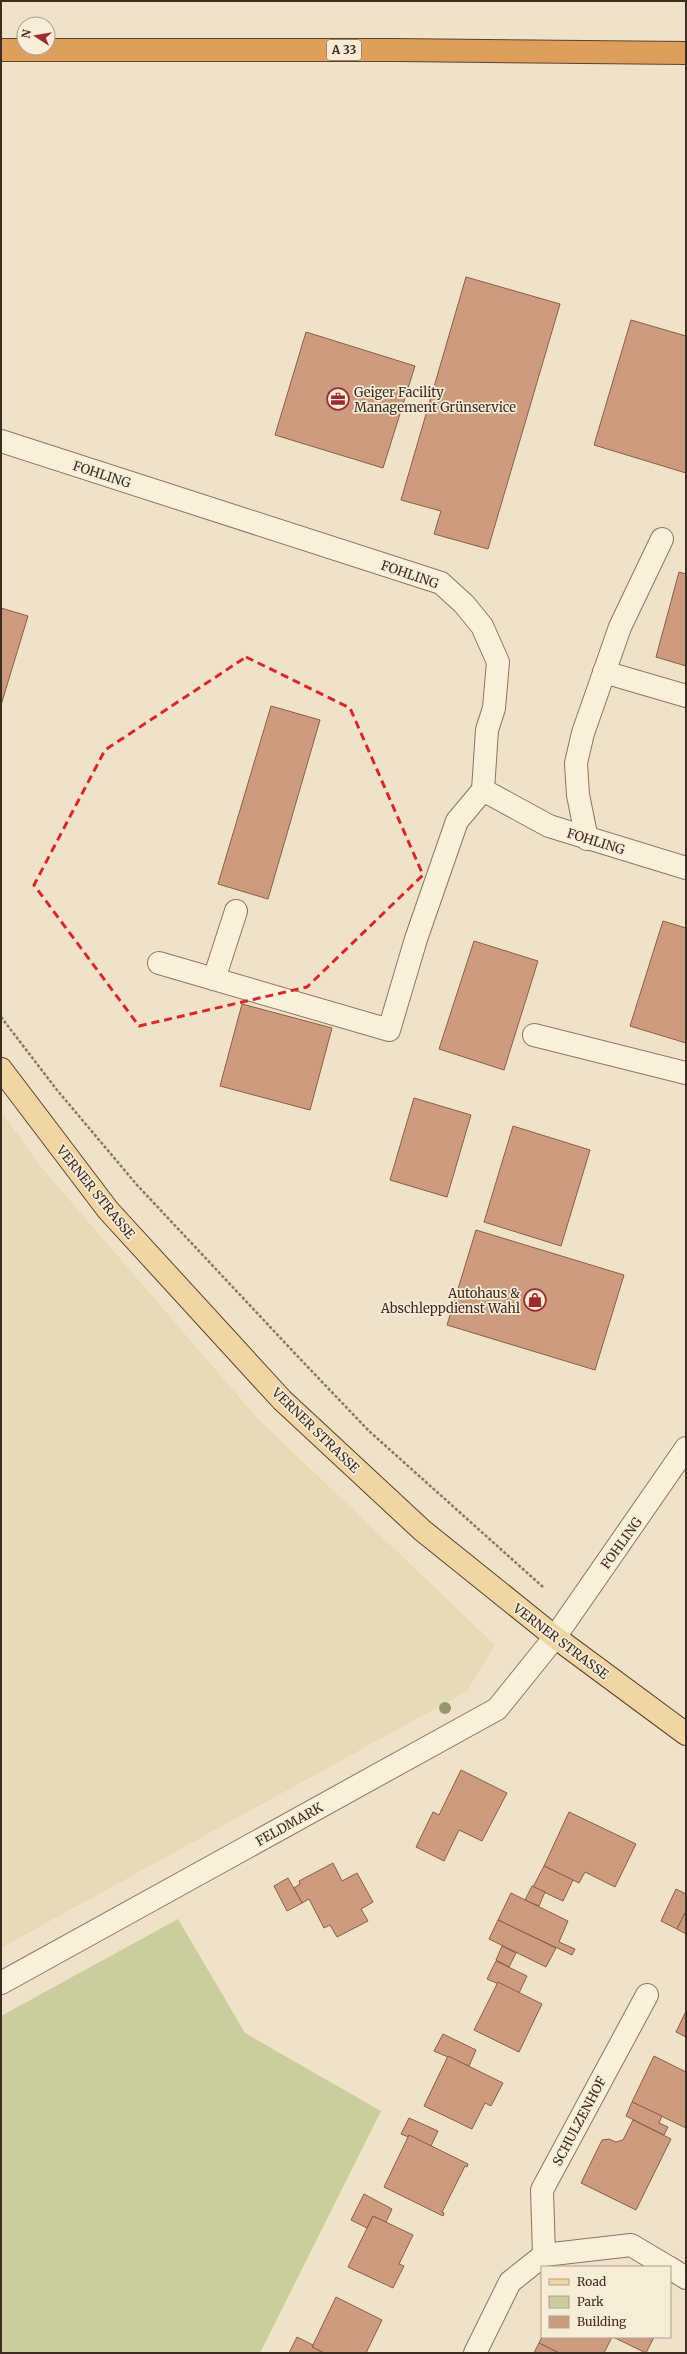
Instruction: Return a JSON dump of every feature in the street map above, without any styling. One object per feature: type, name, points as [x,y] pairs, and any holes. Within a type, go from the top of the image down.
[{"type":"highway","name":"A 33","points":[[1,50],[396,50],[686,53]]},
{"type":"main road","name":"VERNER STRASSE","points":[[1,1069],[108,1210],[282,1400],[423,1531],[554,1637],[686,1734]]},
{"type":"street","name":"FOHLING","points":[[1,441],[441,583],[464,604],[482,626],[498,662],[494,708],[487,730],[483,790],[548,826],[686,868]]},
{"type":"street","points":[[587,839],[578,795],[576,763],[582,733],[620,627],[662,539]]},
{"type":"street","points":[[604,672],[686,696]]},
{"type":"street","points":[[159,963],[389,1030],[416,939],[457,820],[483,790]]},
{"type":"street","points":[[214,979],[236,911]]},
{"type":"street","points":[[534,1035],[686,1073]]},
{"type":"street","name":"FOHLING","points":[[554,1637],[571,1611],[626,1538],[686,1448]]},
{"type":"street","name":"FELDMARK","points":[[1,1983],[497,1709],[554,1637]]},
{"type":"street","name":"SCHULZENHOF","points":[[544,2255],[542,2190],[647,1995]]},
{"type":"street","points":[[475,2353],[510,2282],[544,2255],[631,2245],[666,2266]]},
{"type":"street","points":[[671,2269],[686,2278]]},
{"type":"path","points":[[1,1017],[58,1090],[137,1185],[364,1425],[492,1543],[571,1611]]},
{"type":"highlighted area","points":[[246,657],[350,708],[423,875],[307,987],[139,1026],[34,885],[105,750]]},
{"type":"shaded area","points":[[1,1112],[42,1168],[258,1419],[495,1645],[467,1691],[1,1948]]},
{"type":"green space","points":[[178,1919],[245,2033],[381,2111],[260,2353],[1,2353],[1,2016]]},
{"type":"building","points":[[466,277],[560,304],[488,549],[434,534],[441,511],[401,500]]},
{"type":"building","points":[[631,320],[686,336],[686,473],[594,445]]},
{"type":"building","points":[[306,332],[415,366],[383,468],[275,435]]},
{"type":"building","points":[[679,572],[686,574],[686,666],[656,657]]},
{"type":"building","points":[[1,608],[28,616],[1,705]]},
{"type":"building","points":[[271,706],[320,720],[268,899],[218,884]]},
{"type":"building","points":[[663,921],[686,928],[686,1043],[630,1026]]},
{"type":"building","points":[[474,941],[538,961],[504,1070],[439,1049]]},
{"type":"building","points":[[242,1004],[332,1028],[310,1110],[220,1086]]},
{"type":"building","points":[[414,1098],[471,1115],[447,1197],[390,1180]]},
{"type":"building","points":[[513,1126],[590,1150],[561,1246],[484,1222]]},
{"type":"building","name":"Autohaus & Abschleppdienst Wahl","points":[[476,1230],[624,1275],[595,1370],[447,1325]]},
{"type":"building","points":[[461,1770],[507,1793],[482,1841],[459,1830],[444,1861],[416,1847],[433,1812],[439,1815]]},
{"type":"building","points":[[569,1812],[636,1844],[615,1887],[585,1872],[579,1883],[544,1866]]},
{"type":"building","points":[[333,1863],[342,1881],[357,1873],[373,1902],[361,1909],[368,1921],[337,1937],[330,1925],[324,1928],[309,1899],[302,1903],[294,1888],[300,1884],[299,1881]]},
{"type":"building","points":[[544,1866],[573,1880],[563,1901],[533,1887]]},
{"type":"building","points":[[288,1878],[302,1903],[287,1911],[274,1886]]},
{"type":"building","points":[[532,1886],[545,1892],[539,1906],[525,1900]]},
{"type":"building","points":[[676,1889],[686,1894],[686,1911],[677,1929],[661,1921]]},
{"type":"building","points":[[511,1893],[568,1921],[559,1942],[575,1949],[572,1955],[498,1920]]},
{"type":"building","points":[[686,1911],[686,1934],[677,1929]]},
{"type":"building","points":[[498,1920],[556,1948],[546,1967],[489,1939]]},
{"type":"building","points":[[502,1946],[516,1953],[509,1967],[496,1960]]},
{"type":"building","points":[[496,1961],[527,1976],[519,1993],[487,1979]]},
{"type":"building","points":[[498,1982],[542,2004],[519,2052],[474,2030]]},
{"type":"building","points":[[686,2011],[686,2037],[676,2032]]},
{"type":"building","points":[[443,2034],[476,2050],[469,2066],[434,2051]]},
{"type":"building","points":[[448,2056],[503,2083],[491,2106],[485,2103],[472,2129],[424,2106]]},
{"type":"building","points":[[654,2056],[686,2072],[686,2128],[632,2102]]},
{"type":"building","points":[[632,2102],[662,2116],[659,2123],[668,2127],[664,2135],[626,2116]]},
{"type":"building","points":[[409,2118],[438,2131],[431,2146],[401,2134]]},
{"type":"building","points":[[633,2120],[671,2139],[636,2210],[581,2183],[602,2140],[609,2139],[616,2142],[623,2140]]},
{"type":"building","points":[[409,2135],[468,2164],[467,2167],[465,2166],[442,2212],[444,2213],[443,2216],[384,2187]]},
{"type":"building","points":[[364,2194],[392,2209],[386,2222],[373,2216],[367,2228],[351,2220]]},
{"type":"building","points":[[373,2216],[413,2235],[399,2264],[404,2266],[393,2288],[348,2267]]},
{"type":"building","points":[[336,2297],[382,2320],[366,2353],[324,2353],[312,2347]]},
{"type":"building","points":[[297,2337],[313,2345],[312,2347],[324,2353],[289,2353]]},
{"type":"building","points":[[542,2338],[612,2338],[604,2353],[559,2353],[539,2343]]},
{"type":"building","points":[[615,2338],[654,2338],[646,2353]]},
{"type":"building","points":[[539,2343],[559,2353],[534,2353]]},
{"type":"place","name":"Geiger Facility Management Grünservice","points":[[338,399]]},
{"type":"place","name":"Autohaus & Abschleppdienst Wahl","points":[[535,1300]]}]
